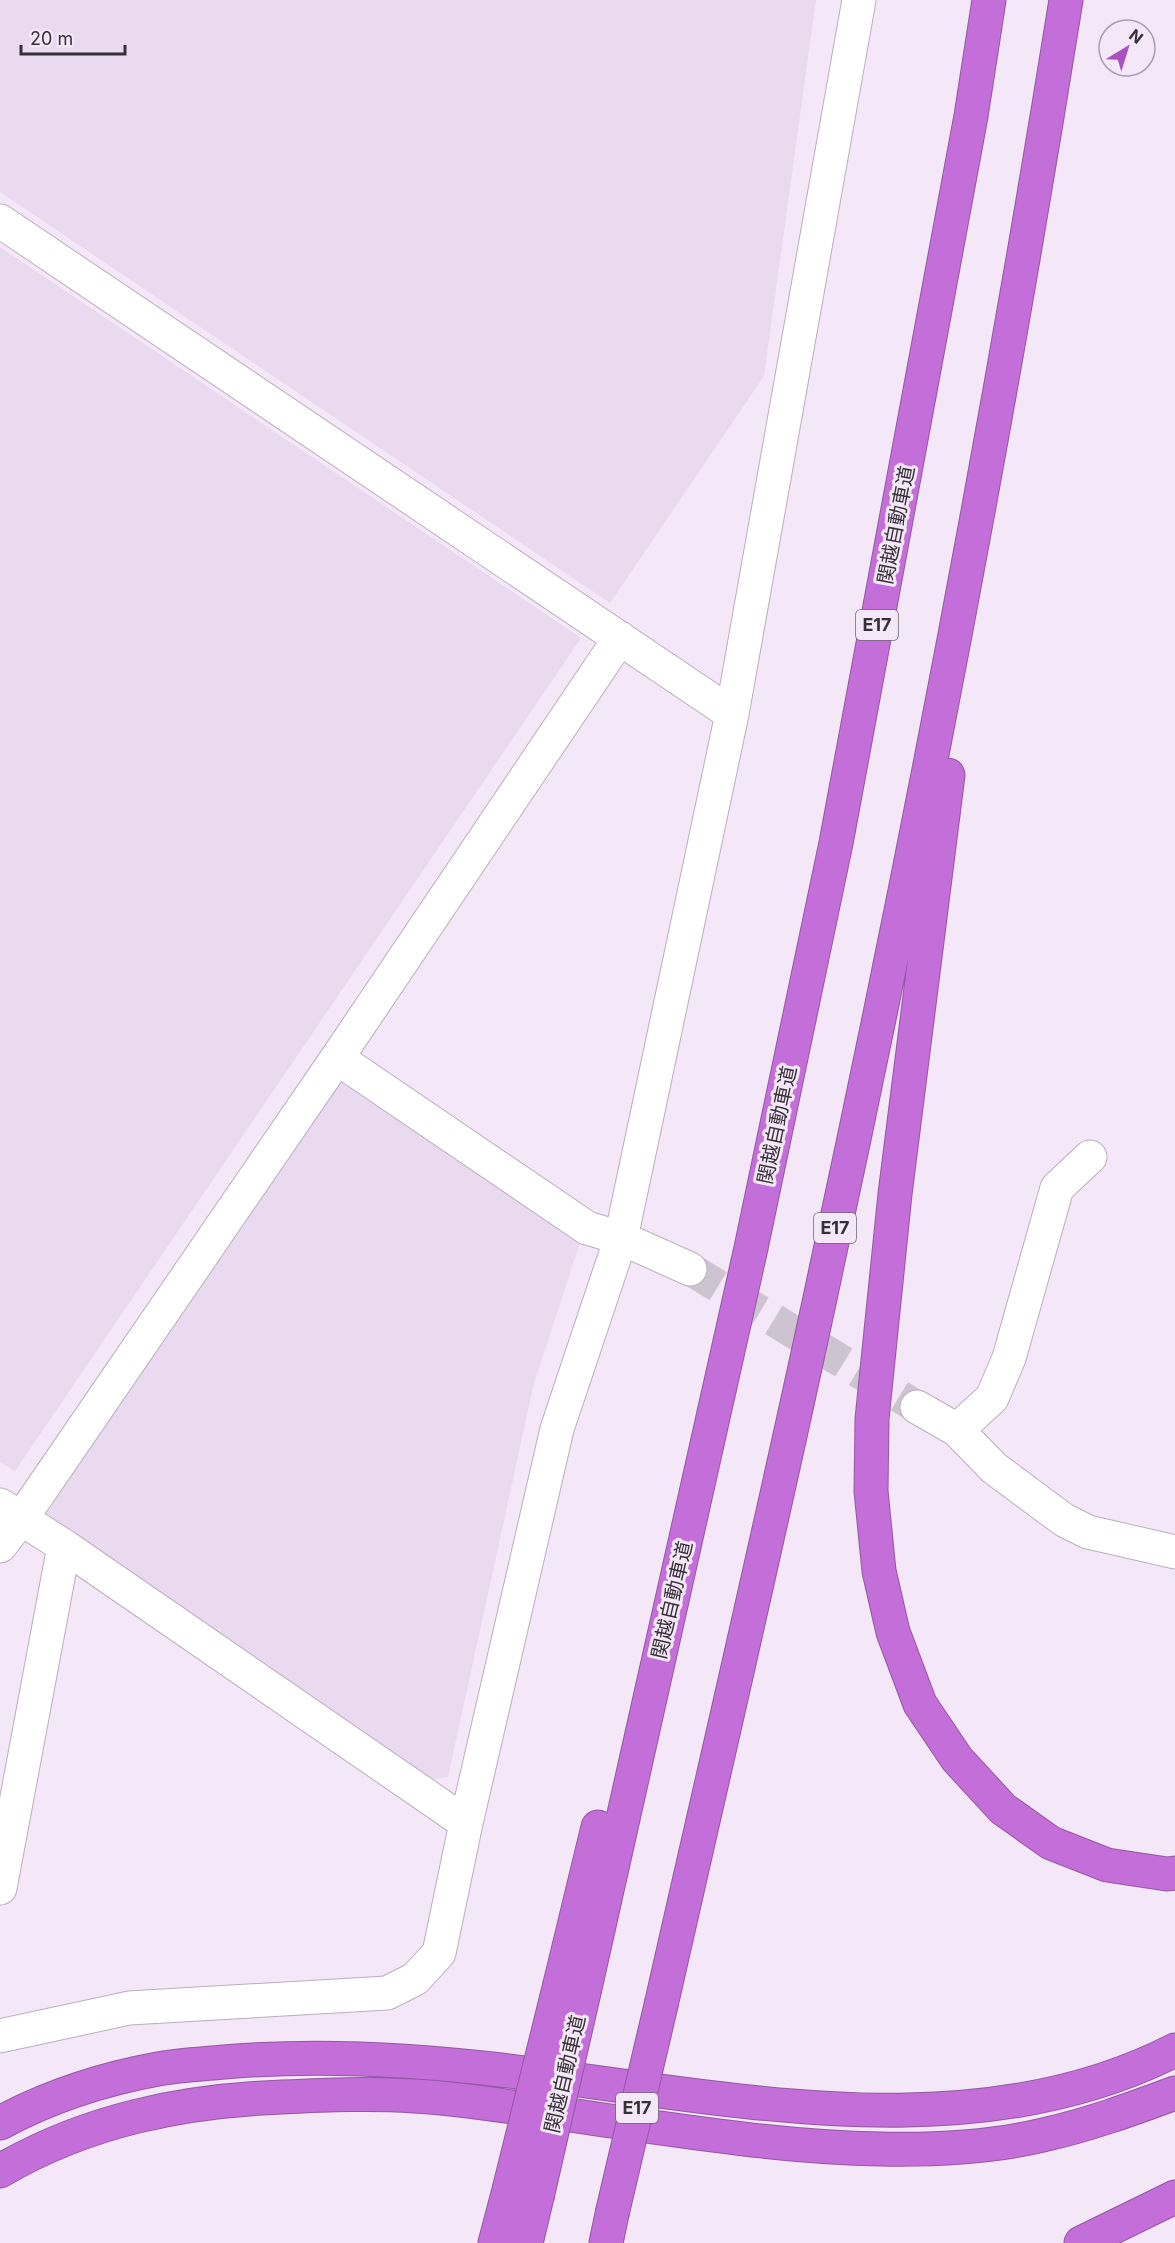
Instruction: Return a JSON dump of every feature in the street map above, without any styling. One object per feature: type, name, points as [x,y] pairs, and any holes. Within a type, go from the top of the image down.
[{"type":"highway","name":"関越自動車道","points":[[526,2243],[523,2194],[751,1248],[842,808],[971,116],[989,0]]},
{"type":"highway","name":"E17","points":[[609,2228],[826,1271],[911,860],[989,451],[1066,0]]},
{"type":"highway","points":[[989,451],[895,1194],[872,1419],[871,1491],[879,1571],[893,1632],[920,1704],[957,1759],[1002,1809],[1052,1843],[1107,1865],[1175,1874]]},
{"type":"highway","points":[[0,2123],[33,2105],[96,2083],[161,2068],[240,2061],[320,2057],[413,2062],[499,2070],[800,2107],[885,2110],[958,2107],[1032,2099],[1102,2080],[1175,2050]]},
{"type":"highway","points":[[0,2171],[33,2152],[78,2133],[128,2117],[183,2105],[244,2098],[332,2095],[414,2096],[492,2104],[801,2145],[882,2149],[959,2147],[1041,2136],[1111,2117],[1175,2093]]},
{"type":"highway","points":[[495,2243],[523,2194]]},
{"type":"highway","points":[[1081,2243],[1175,2197]]},
{"type":"street","points":[[0,2036],[129,2008],[387,1993],[415,1979],[439,1953],[466,1822],[557,1429],[621,1238],[732,714],[859,0]]},
{"type":"street","points":[[0,221],[732,714]]},
{"type":"street","points":[[0,1546],[10,1512],[337,1058],[620,638]]},
{"type":"street","points":[[337,1058],[587,1228],[621,1238],[690,1269]]},
{"type":"street","points":[[957,1430],[992,1398],[1009,1358],[1057,1188],[1090,1157]]},
{"type":"street","points":[[917,1407],[957,1430],[994,1468],[1064,1520],[1088,1532],[1175,1552]]},
{"type":"street","points":[[10,1512],[64,1546],[466,1822]]},
{"type":"street","points":[[0,1888],[64,1546]]},
{"type":"shaded area","points":[[0,0],[816,0],[764,376],[610,603],[0,192]]},
{"type":"shaded area","points":[[0,247],[581,638],[15,1471],[0,1462]]},
{"type":"shaded area","points":[[334,1074],[580,1243],[534,1383],[448,1777],[431,1780],[39,1512]]},
{"type":"tunnel","points":[[690,1269],[917,1407]]}]
